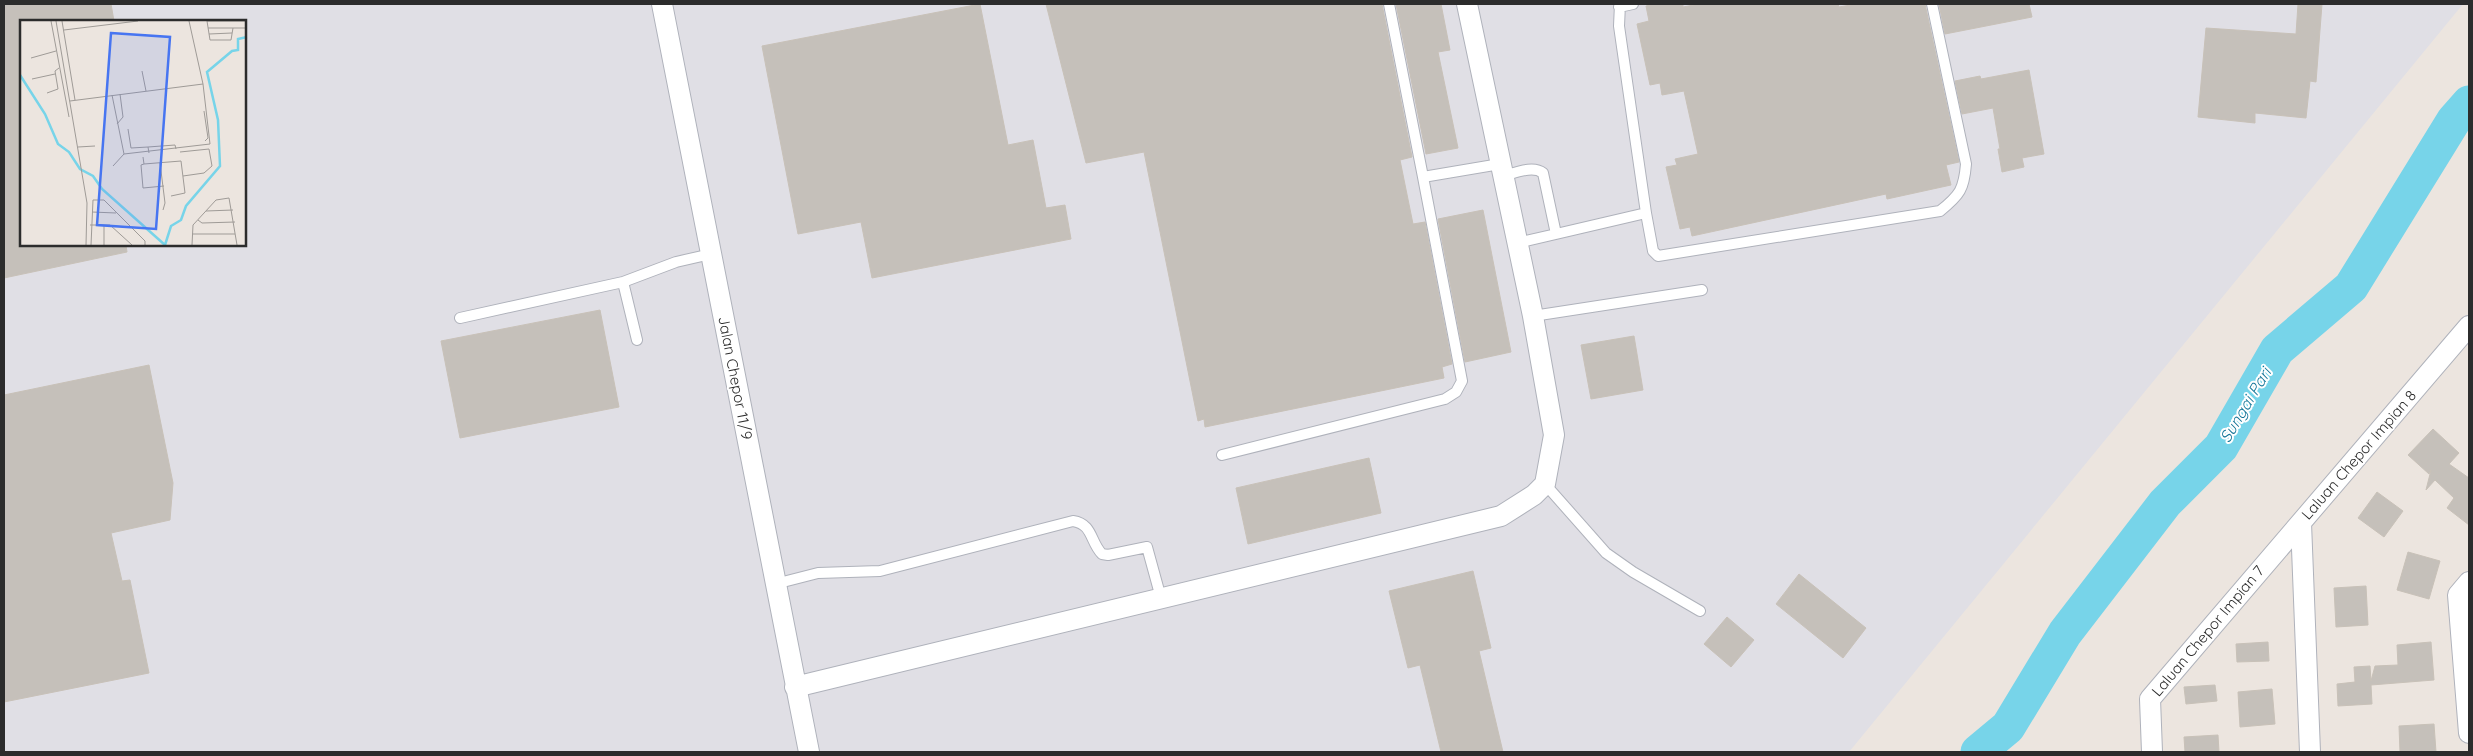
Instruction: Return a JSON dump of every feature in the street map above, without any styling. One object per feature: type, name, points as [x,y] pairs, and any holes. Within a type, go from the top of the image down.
[{"type":"street","name":"Jalan Chepor 11/9","points":[[662,4],[808,752]]},
{"type":"street","points":[[795,687],[1501,516],[1534,495],[1545,484],[1554,435],[1532,316],[1467,4]]},
{"type":"street","name":"Laluan Chepor Impian 8","points":[[2310,752],[2300,523],[2469,326]]},
{"type":"street","name":"Laluan Chepor Impian 7","points":[[2152,752],[2150,698],[2300,523]]},
{"type":"street","points":[[2469,582],[2458,595],[2466,666],[2469,733]]},
{"type":"lane","points":[[1222,455],[1445,399],[1456,392],[1462,381],[1389,4]]},
{"type":"lane","points":[[1633,4],[1619,5],[1619,26],[1646,213],[1653,251],[1658,256],[1940,211],[1954,199],[1964,186],[1966,164],[1932,4]]},
{"type":"lane","points":[[1423,177],[1501,170],[1538,170],[1543,173],[1556,234]]},
{"type":"lane","points":[[1517,243],[1646,213]]},
{"type":"lane","points":[[460,318],[623,282],[676,262],[711,254]]},
{"type":"lane","points":[[623,282],[637,340]]},
{"type":"lane","points":[[1532,316],[1702,290]]},
{"type":"lane","points":[[1545,484],[1606,553],[1633,572],[1700,611]]},
{"type":"lane","points":[[775,584],[818,573],[880,571],[1073,521],[1080,522],[1088,528],[1102,554],[1108,555],[1146,547],[1161,598]]},
{"type":"shaded area","points":[[4,4],[2463,4],[1849,752],[4,752]]},
{"type":"building","points":[[4,4],[111,4],[114,20],[20,20],[20,246],[126,246],[127,252],[4,278]]},
{"type":"building","points":[[980,4],[1008,145],[1033,140],[1046,208],[1065,205],[1071,239],[872,278],[861,222],[798,234],[762,46]]},
{"type":"building","points":[[1046,4],[1382,4],[1412,157],[1400,160],[1413,224],[1425,222],[1452,364],[1442,367],[1444,378],[1205,427],[1204,419],[1198,421],[1144,152],[1086,163]]},
{"type":"building","points":[[1396,4],[1441,4],[1450,50],[1438,52],[1458,148],[1426,154]]},
{"type":"building","points":[[1654,4],[1683,4],[1683,7],[1699,4],[1838,4],[1839,7],[1856,4],[1925,4],[1959,162],[1946,165],[1951,185],[1887,199],[1886,194],[1692,236],[1690,227],[1680,229],[1666,167],[1677,165],[1675,159],[1698,154],[1684,91],[1662,95],[1660,83],[1650,85],[1637,24],[1649,21],[1646,6]]},
{"type":"building","points":[[1939,4],[2029,4],[2032,17],[1945,34]]},
{"type":"building","points":[[2298,4],[2322,4],[2316,82],[2310,81],[2306,118],[2255,113],[2255,123],[2198,117],[2206,28],[2296,34]]},
{"type":"building","points":[[2029,70],[2044,154],[2022,158],[2024,167],[2002,172],[1993,108],[1962,114],[1955,81],[1980,76],[1981,79]]},
{"type":"building","points":[[1483,210],[1511,352],[1465,362],[1438,219]]},
{"type":"building","points":[[600,310],[619,407],[460,438],[441,341]]},
{"type":"building","points":[[1634,336],[1643,390],[1591,399],[1581,345]]},
{"type":"building","points":[[149,365],[173,483],[170,520],[111,533],[122,581],[130,580],[149,673],[4,702],[4,395]]},
{"type":"building","points":[[2433,429],[2459,453],[2449,464],[2469,478],[2469,525],[2447,508],[2454,498],[2435,480],[2426,490],[2431,470],[2429,474],[2408,455]]},
{"type":"building","points":[[1369,458],[1381,513],[1248,544],[1236,488]]},
{"type":"building","points":[[2377,492],[2403,511],[2384,537],[2358,518]]},
{"type":"building","points":[[2408,552],[2440,561],[2429,599],[2397,590]]},
{"type":"building","points":[[1473,571],[1491,648],[1479,651],[1503,752],[1441,752],[1420,665],[1408,668],[1389,591]]},
{"type":"building","points":[[1799,574],[1866,628],[1843,658],[1776,604]]},
{"type":"building","points":[[2366,586],[2368,625],[2336,627],[2334,588]]},
{"type":"building","points":[[1727,617],[1754,640],[1731,667],[1704,644]]},
{"type":"building","points":[[2268,642],[2269,661],[2237,662],[2236,644]]},
{"type":"building","points":[[2431,642],[2434,680],[2371,685],[2372,704],[2338,706],[2337,684],[2355,682],[2354,667],[2370,666],[2371,681],[2375,666],[2398,665],[2397,645]]},
{"type":"building","points":[[2215,685],[2217,701],[2186,704],[2184,687]]},
{"type":"building","points":[[2272,689],[2275,724],[2240,727],[2238,692]]},
{"type":"building","points":[[2434,724],[2436,752],[2400,752],[2399,726]]},
{"type":"building","points":[[2218,735],[2219,752],[2185,752],[2184,737]]},
{"type":"waterway","name":"Sungai Pari","points":[[1978,752],[2008,727],[2065,633],[2165,503],[2221,447],[2277,350],[2351,287],[2454,120],[2469,103]]}]
